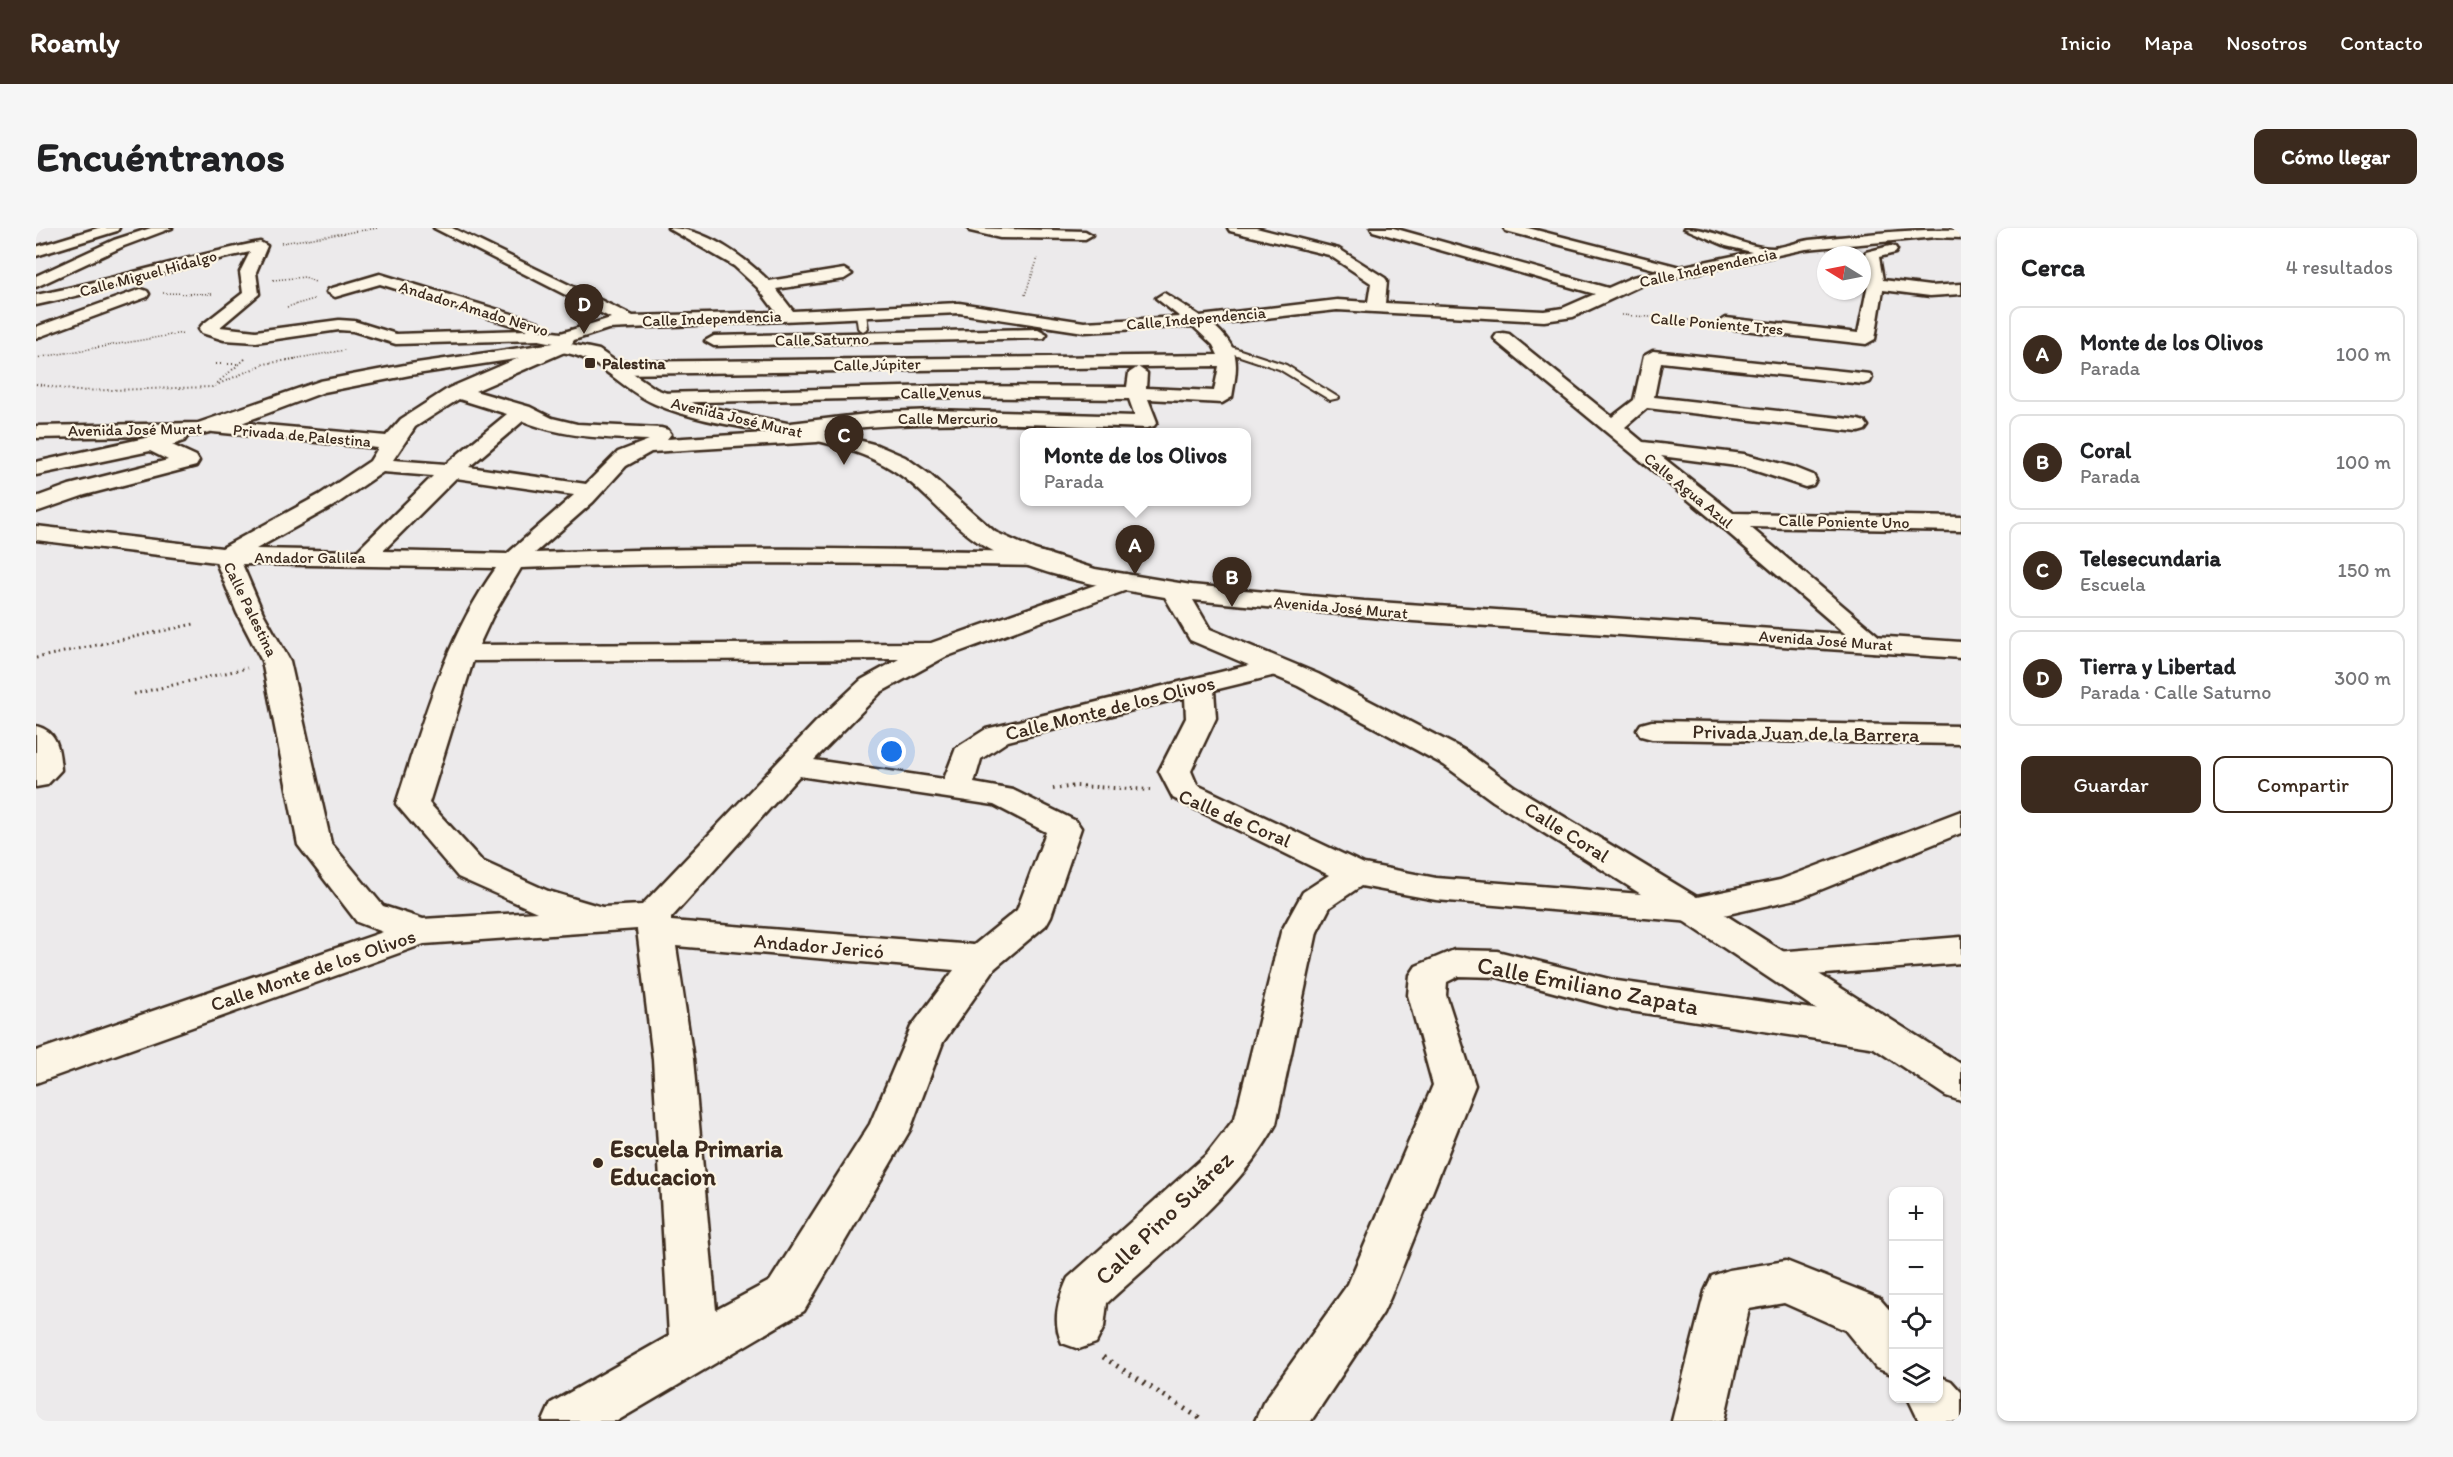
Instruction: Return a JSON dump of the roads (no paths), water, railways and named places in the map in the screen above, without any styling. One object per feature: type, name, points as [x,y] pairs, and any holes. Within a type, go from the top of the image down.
[{"type":"street","points":[[81,228],[98,232]]},
{"type":"street","points":[[36,252],[112,228]]},
{"type":"street","points":[[36,282],[119,243],[165,228]]},
{"type":"street","name":"Calle Independencia","points":[[441,228],[630,321],[788,316],[862,321],[959,308],[1084,327],[1198,321],[1315,306],[1518,315],[1567,313],[1639,280],[1823,243],[1936,233],[1961,234]]},
{"type":"street","points":[[675,228],[733,256],[767,286],[788,316]]},
{"type":"street","points":[[975,228],[1000,234],[1085,235]]},
{"type":"street","points":[[1235,228],[1280,237],[1334,252],[1379,281],[1376,307]]},
{"type":"street","points":[[1378,228],[1611,294]]},
{"type":"street","points":[[1511,228],[1685,272]]},
{"type":"street","points":[[1691,228],[1731,243],[1775,253]]},
{"type":"street","points":[[1916,228],[1936,233]]},
{"type":"street","points":[[238,233],[258,239],[260,246],[248,272],[250,288],[208,329],[225,336],[258,337],[339,324],[355,326],[376,336],[396,339],[530,335],[563,342],[612,342]]},
{"type":"street","points":[[1790,234],[1823,243]]},
{"type":"street","points":[[1857,239],[1890,250]]},
{"type":"street","name":"Calle Miguel Hidalgo","points":[[36,300],[101,287],[168,266],[260,246]]},
{"type":"street","points":[[1907,250],[1890,250],[1871,255],[1876,285],[1930,291],[1961,290]]},
{"type":"street","points":[[36,333],[145,293],[148,285],[168,266]]},
{"type":"street","points":[[767,286],[844,274]]},
{"type":"street","name":"Andador Amado Nervo","points":[[335,292],[380,279],[563,342]]},
{"type":"street","name":"Calle Poniente Tres","points":[[1726,323],[1866,339],[1876,285]]},
{"type":"street","points":[[1164,298],[1198,321],[1227,354]]},
{"type":"street","points":[[563,342],[606,324],[630,321]]},
{"type":"street","name":"Calle Saturno","points":[[696,341],[978,336],[1053,333],[1084,327]]},
{"type":"street","name":"Calle Agua Azul","points":[[1503,338],[1634,447],[1727,520],[1874,644]]},
{"type":"street","name":"Avenida José Murat","points":[[36,432],[206,428],[320,387],[563,342],[596,353],[661,399],[748,423],[817,436],[868,450],[897,462],[923,478],[988,537],[1067,570],[1174,591],[1396,612],[1961,650]]},
{"type":"street","name":"Calle Palestina","points":[[421,932],[370,914],[315,845],[276,661],[250,613],[226,556],[327,500],[385,454],[408,423],[456,392],[563,342]]},
{"type":"street","name":"Calle Júpiter","points":[[615,368],[975,361],[1139,362],[1227,354]]},
{"type":"street","name":"Calle Venus","points":[[661,399],[958,391],[1136,392],[1222,397],[1227,354]]},
{"type":"street","points":[[1612,427],[1643,402],[1653,356],[1863,378]]},
{"type":"street","points":[[1136,392],[1139,362]]},
{"type":"street","points":[[753,395],[772,365]]},
{"type":"street","points":[[456,392],[523,411],[546,423],[577,430],[676,435],[748,423]]},
{"type":"street","name":"Calle Mercurio","points":[[786,430],[884,418],[934,416],[1113,427],[1147,422],[1136,392]]},
{"type":"street","points":[[1643,402],[1858,426]]},
{"type":"street","points":[[365,557],[402,516],[451,471],[523,411]]},
{"type":"street","points":[[36,469],[62,460],[155,445],[206,428]]},
{"type":"street","name":"Privada de Palestina","points":[[206,428],[385,454],[451,471],[591,491]]},
{"type":"street","points":[[599,919],[535,899],[470,869],[412,804],[460,653],[514,561],[591,491],[610,466],[628,453],[647,446],[817,436]]},
{"type":"street","points":[[36,505],[77,490],[188,461],[155,445]]},
{"type":"street","points":[[1634,447],[1750,461],[1779,467],[1805,480]]},
{"type":"street","name":"Calle Poniente Uno","points":[[1727,520],[1961,524]]},
{"type":"street","name":"Andador Galilea","points":[[36,533],[226,556],[514,561],[637,556],[801,555],[1041,559]]},
{"type":"street","points":[[696,1348],[673,1059],[654,924],[793,766],[871,686],[935,651],[1126,582]]},
{"type":"street","name":"Calle Coral","points":[[1174,591],[1200,634],[1274,668],[1318,685],[1455,758],[1504,794],[1692,910],[1961,1085]]},
{"type":"street","points":[[460,653],[935,651]]},
{"type":"street","name":"Calle Monte de los Olivos","points":[[956,791],[967,755],[997,735],[1274,668]]},
{"type":"street","name":"Calle de Coral","points":[[1199,687],[1201,718],[1175,771],[1184,792],[1355,874],[1436,889],[1692,910]]},
{"type":"street","name":"Privada Juan de la Barrera","points":[[1652,730],[1961,735]]},
{"type":"street","points":[[36,735],[44,745],[45,770],[36,778]]},
{"type":"street","points":[[568,1421],[787,1296],[889,1130],[925,1037],[982,959],[1033,916],[1064,828],[1002,797],[793,766]]},
{"type":"street","points":[[1692,910],[1788,890],[1961,821]]},
{"type":"street","name":"Calle Pino Suárez","points":[[1079,1327],[1085,1293],[1223,1167],[1255,1124],[1299,932],[1316,900],[1355,874]]},
{"type":"street","name":"Calle Monte de los Olivos","points":[[36,1067],[421,932],[599,919],[654,924]]},
{"type":"street","name":"Andador Jericó","points":[[654,924],[982,959]]},
{"type":"street","points":[[1777,965],[1961,950]]},
{"type":"street","name":"Calle Emiliano Zapata","points":[[1281,1421],[1366,1298],[1454,1085],[1427,995],[1429,975],[1454,963],[1497,964],[1617,995],[1883,1034]]},
{"type":"street","points":[[1698,1421],[1729,1291],[1786,1282],[1862,1314],[1891,1349]]},
{"type":"street","points":[[1937,1403],[1952,1421]]},
{"type":"lane","points":[[1227,354],[1267,358],[1300,374],[1334,398]]},
{"type":"place","name":"Tierra y Libertad","points":[[584,334]]},
{"type":"place","name":"Palestina","points":[[590,363]]},
{"type":"place","name":"Telesecundaria","points":[[844,465]]},
{"type":"place","name":"Monte de los Olivos","points":[[1135,575]]},
{"type":"place","name":"Coral","points":[[1232,607]]},
{"type":"place","name":"Escuela Primaria Educacion","points":[[598,1163]]}]
